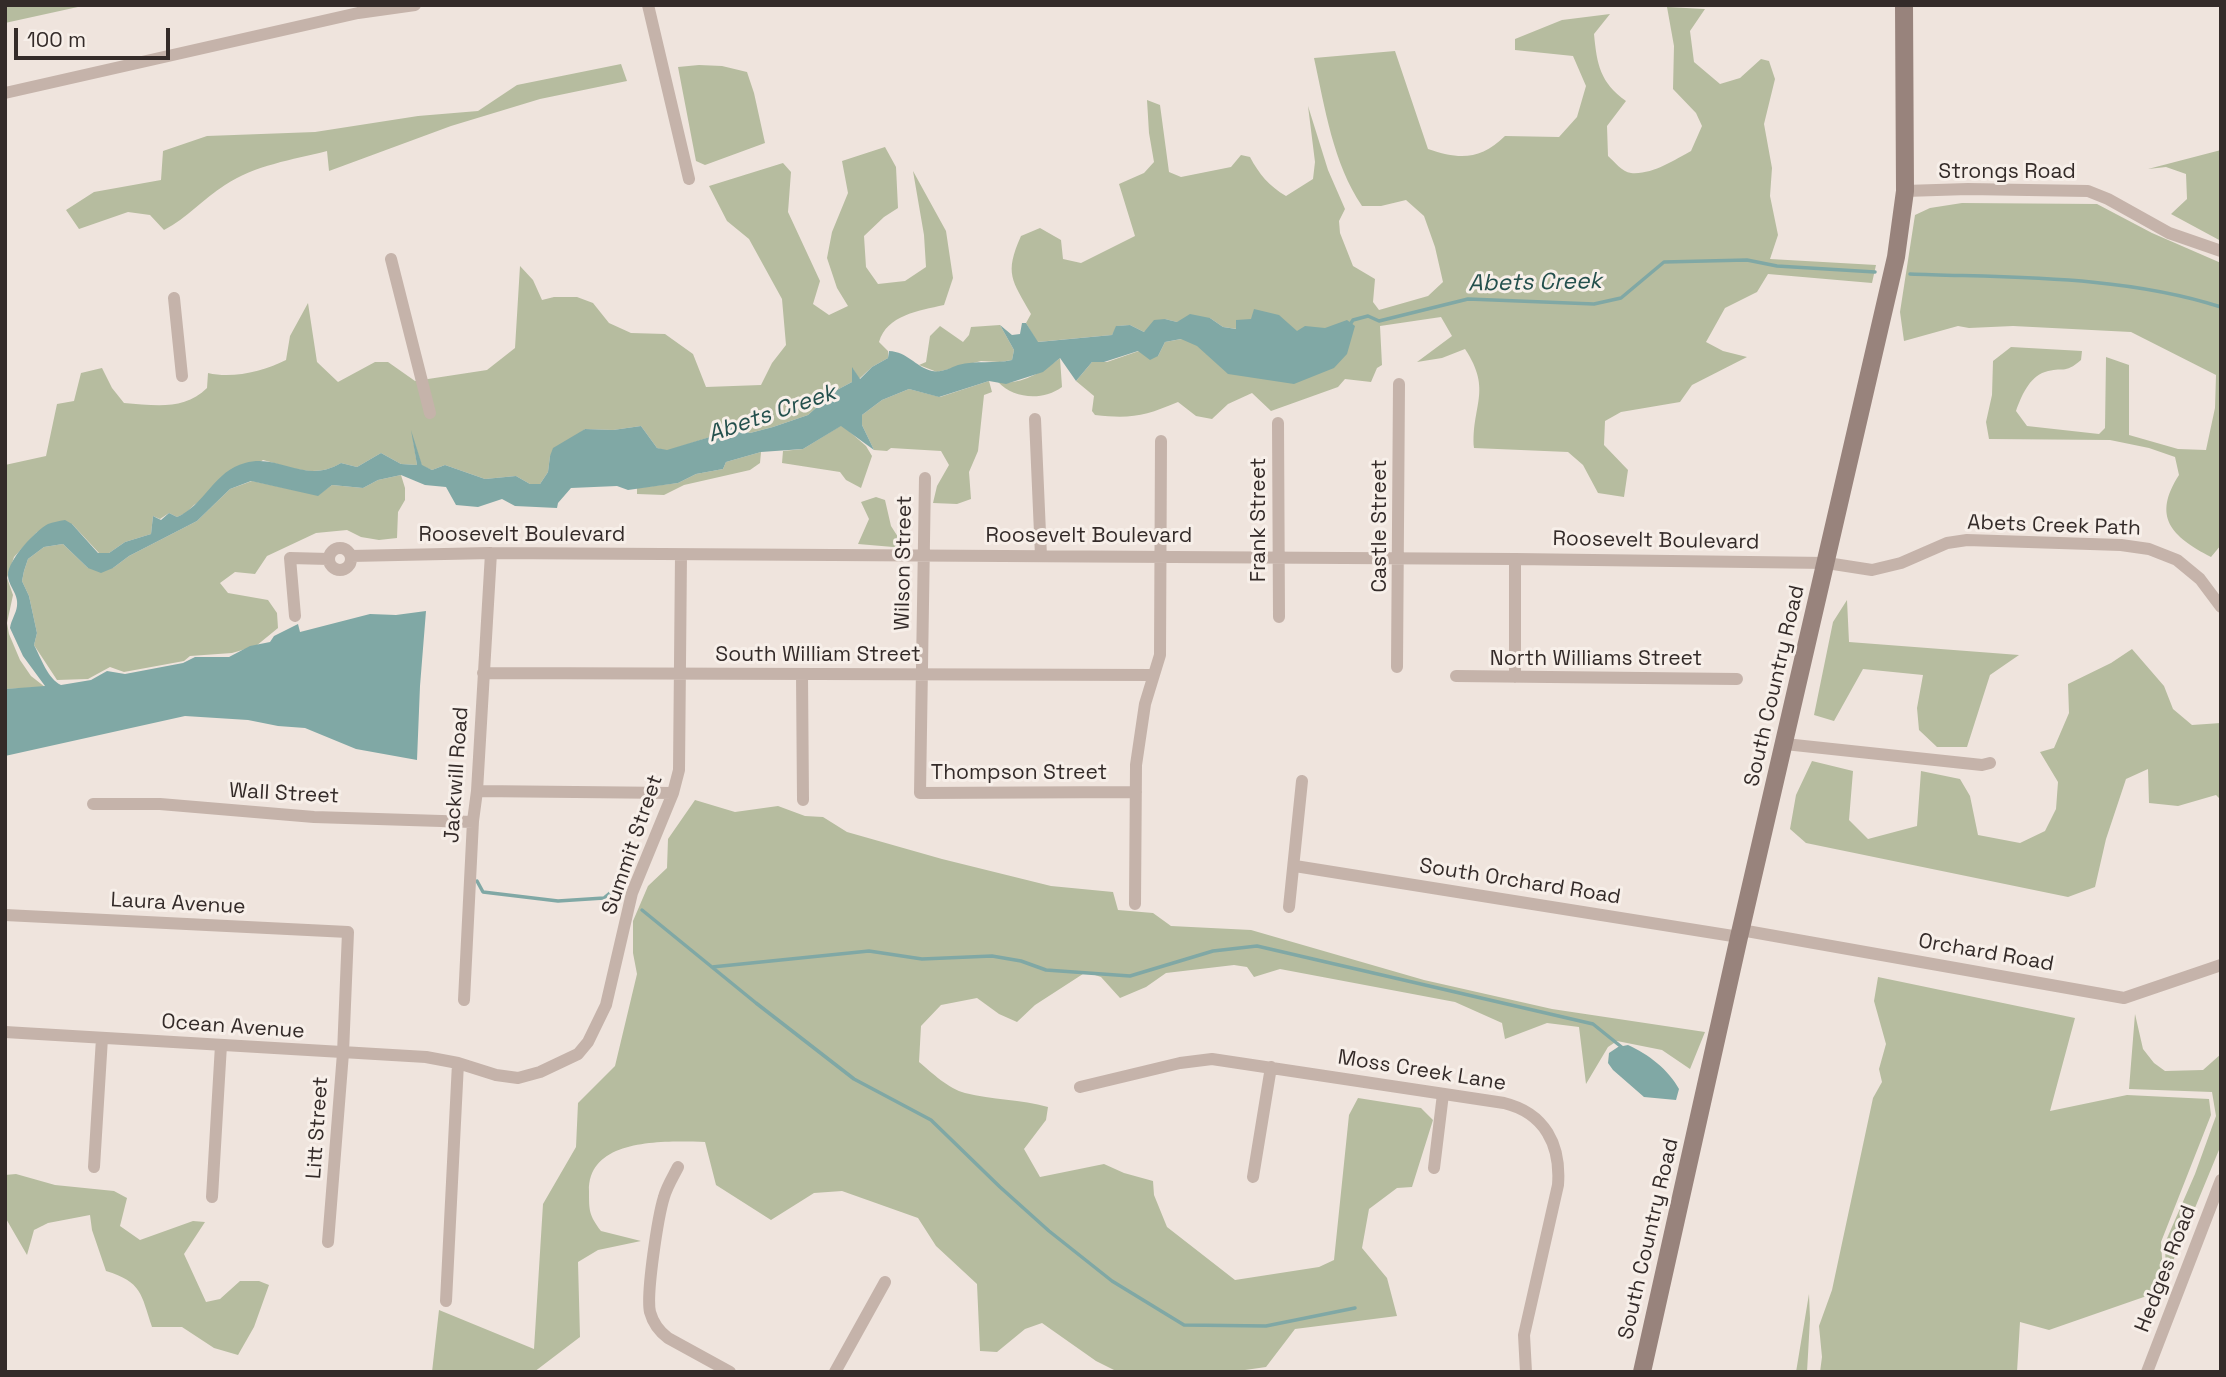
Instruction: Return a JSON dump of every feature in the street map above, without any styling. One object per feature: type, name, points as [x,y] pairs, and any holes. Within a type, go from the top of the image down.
[{"type":"main road","name":"South Country Road","points":[[1642,1372],[1896,257],[1905,191],[1904,5]]},
{"type":"street","points":[[5,93],[358,13],[415,5]]},
{"type":"street","points":[[648,5],[690,179]]},
{"type":"street","name":"Strongs Road","points":[[1905,191],[2088,191],[2108,199],[2169,233],[2221,251]]},
{"type":"street","points":[[391,259],[430,413]]},
{"type":"street","points":[[174,298],[182,376]]},
{"type":"street","name":"Castle Street","points":[[1397,667],[1399,384]]},
{"type":"street","points":[[1035,419],[1041,556]]},
{"type":"street","name":"Frank Street","points":[[1279,423],[1279,617]]},
{"type":"street","points":[[1135,905],[1136,765],[1139,733],[1160,654],[1161,441]]},
{"type":"street","name":"Wilson Street","points":[[921,775],[920,674],[925,478]]},
{"type":"street","name":"Abets Creek Path","points":[[1827,563],[1872,570],[1901,563],[1947,543],[1966,540],[2122,545],[2165,553],[2177,560],[2200,579],[2221,607]]},
{"type":"street","name":"Roosevelt Boulevard","points":[[295,616],[290,558],[329,559],[330,554],[339,548],[349,551],[351,556],[491,553],[1160,556],[1827,563]]},
{"type":"street","name":"Jackwill Road","points":[[464,1000],[491,553]]},
{"type":"street","name":"Summit Street","points":[[458,1063],[518,1078],[540,1072],[578,1054],[588,1042],[606,1006],[632,893],[674,793],[679,770],[681,555]]},
{"type":"street","points":[[1515,558],[1515,677]]},
{"type":"street","name":"South William Street","points":[[483,673],[1153,675]]},
{"type":"street","points":[[802,675],[803,800]]},
{"type":"street","name":"North Williams Street","points":[[1456,676],[1737,679]]},
{"type":"street","points":[[1785,744],[1982,765],[1990,763]]},
{"type":"street","name":"Thompson Street","points":[[921,775],[920,793],[1136,792]]},
{"type":"street","points":[[1289,907],[1302,780]]},
{"type":"street","points":[[477,790],[674,793]]},
{"type":"street","name":"Wall Street","points":[[93,804],[160,804],[314,817],[473,822]]},
{"type":"street","name":"South Orchard Road","points":[[1295,866],[1740,933]]},
{"type":"street","name":"Laura Avenue","points":[[5,915],[348,932]]},
{"type":"street","name":"Litt Street","points":[[328,1242],[343,1053],[348,932]]},
{"type":"street","name":"Orchard Road","points":[[1740,933],[2124,998],[2221,965]]},
{"type":"street","name":"Ocean Avenue","points":[[5,1032],[426,1057],[458,1063]]},
{"type":"street","points":[[94,1167],[102,1038]]},
{"type":"street","points":[[212,1197],[221,1045]]},
{"type":"street","name":"Moss Creek Lane","points":[[1080,1087],[1198,1060],[1235,1062],[1517,1106],[1530,1114],[1542,1125],[1558,1152],[1559,1167],[1558,1185],[1524,1335],[1526,1372]]},
{"type":"street","points":[[446,1301],[458,1063]]},
{"type":"street","points":[[1253,1177],[1271,1067]]},
{"type":"street","points":[[1434,1168],[1443,1094]]},
{"type":"street","points":[[678,1167],[665,1193],[660,1212],[650,1311],[660,1332],[730,1372]]},
{"type":"street","name":"Hedges Road","points":[[2147,1372],[2221,1180]]},
{"type":"street","points":[[835,1372],[885,1282]]},
{"type":"green space","points":[[5,5],[87,5],[5,23]]},
{"type":"green space","points":[[1667,7],[1705,9],[1690,31],[1694,62],[1720,84],[1740,78],[1761,59],[1769,61],[1775,79],[1764,124],[1772,168],[1770,196],[1778,235],[1770,259],[1876,265],[1872,283],[1768,274],[1757,292],[1725,308],[1706,342],[1723,351],[1747,357],[1692,385],[1680,402],[1621,412],[1605,421],[1604,445],[1628,470],[1624,497],[1598,493],[1583,465],[1568,452],[1474,448],[1479,398],[1478,376],[1465,349],[1442,358],[1417,362],[1452,336],[1441,317],[1380,326],[1382,365],[1377,368],[1371,382],[1345,379],[1338,387],[1271,411],[1252,393],[1228,404],[1212,419],[1196,416],[1178,402],[1138,415],[1095,415],[1092,411],[1094,396],[1076,381],[1092,362],[1107,362],[1139,351],[1158,356],[1165,342],[1237,329],[1223,327],[1210,318],[1177,322],[1165,319],[1144,332],[1130,325],[1117,326],[1112,335],[1037,342],[1026,323],[1031,314],[1012,277],[1013,259],[1021,236],[1040,228],[1061,240],[1063,259],[1081,263],[1135,236],[1119,184],[1144,173],[1154,162],[1147,100],[1160,105],[1169,172],[1181,177],[1231,167],[1241,155],[1250,157],[1265,179],[1286,196],[1313,179],[1315,162],[1308,106],[1328,170],[1345,209],[1339,221],[1340,233],[1353,266],[1375,279],[1373,302],[1379,310],[1428,296],[1443,282],[1424,216],[1406,200],[1381,206],[1362,206],[1337,153],[1314,58],[1395,51],[1428,149],[1450,155],[1469,156],[1487,150],[1505,136],[1559,137],[1577,117],[1586,86],[1573,56],[1515,50],[1515,39],[1562,20],[1610,14],[1594,34],[1597,55],[1605,80],[1626,101],[1607,126],[1608,156],[1625,171],[1647,172],[1691,151],[1702,126],[1696,113],[1673,89],[1674,46]]},
{"type":"green space","points":[[621,64],[627,81],[540,99],[451,126],[329,171],[327,151],[261,168],[225,185],[164,230],[150,215],[128,212],[79,229],[66,210],[94,192],[161,180],[163,151],[207,136],[315,132],[418,116],[478,111],[517,85]]},
{"type":"green space","points":[[722,66],[747,72],[765,143],[705,165],[696,161],[678,67]]},
{"type":"green space","points":[[885,147],[896,167],[898,208],[864,236],[866,267],[878,284],[905,281],[926,267],[924,235],[913,171],[946,231],[953,278],[944,305],[896,320],[883,333],[879,342],[888,351],[888,358],[859,379],[853,369],[852,382],[835,391],[808,415],[750,433],[720,424],[713,436],[667,451],[657,448],[641,426],[613,430],[585,429],[550,456],[548,472],[540,484],[530,484],[516,476],[485,479],[445,465],[432,470],[422,466],[413,439],[417,465],[401,464],[381,453],[357,467],[341,463],[331,468],[312,471],[263,460],[186,513],[177,517],[169,513],[160,519],[153,516],[151,534],[125,542],[109,553],[99,553],[72,524],[37,532],[14,557],[7,578],[13,595],[7,623],[20,660],[31,676],[45,687],[5,689],[5,465],[46,456],[57,404],[74,401],[81,373],[102,368],[112,388],[124,403],[168,405],[189,400],[207,388],[208,373],[248,373],[286,360],[290,336],[308,303],[317,362],[338,382],[375,362],[388,362],[415,381],[487,370],[515,348],[520,266],[533,280],[542,300],[577,297],[593,303],[609,323],[631,333],[665,334],[693,354],[706,387],[761,385],[772,363],[786,345],[782,299],[749,239],[727,221],[709,186],[783,163],[791,172],[788,212],[820,281],[813,304],[829,315],[848,306],[837,288],[827,258],[832,232],[848,193],[842,161]]},
{"type":"green space","points":[[2221,150],[2221,241],[2171,214],[2187,199],[2186,174],[2166,167],[2148,169]]},
{"type":"green space","points":[[1962,203],[2097,204],[2152,233],[2221,263],[2221,545],[2211,557],[2185,541],[2170,524],[2167,503],[2179,475],[2175,457],[2149,448],[2110,440],[1989,439],[1986,422],[1992,395],[1993,361],[2011,347],[2082,351],[2081,360],[2075,365],[2045,372],[2030,383],[2016,411],[2027,426],[2099,434],[2105,428],[2106,357],[2129,365],[2129,435],[2178,449],[2206,450],[2215,408],[2216,375],[2131,332],[1958,326],[1904,341],[1900,312],[1915,215],[1930,208]]},
{"type":"green space","points":[[1000,325],[1014,350],[1012,360],[981,361],[937,372],[919,365],[926,362],[930,336],[940,326],[963,342],[971,327]]},
{"type":"green space","points":[[1060,358],[1062,387],[1054,392],[1038,396],[1020,395],[998,382],[1023,380]]},
{"type":"green space","points":[[989,381],[992,392],[984,395],[978,451],[969,472],[971,499],[957,504],[933,503],[937,486],[949,465],[941,451],[891,448],[887,451],[874,450],[862,425],[862,415],[882,400],[909,389],[940,397]]},
{"type":"green space","points":[[842,425],[866,446],[872,456],[861,488],[846,480],[840,472],[782,463],[783,451],[803,449]]},
{"type":"green space","points":[[761,452],[760,463],[750,470],[684,485],[664,495],[637,494],[637,488],[678,483],[696,474],[723,469],[726,462]]},
{"type":"green space","points":[[401,475],[405,500],[398,512],[397,538],[379,540],[361,537],[347,530],[316,533],[267,556],[255,574],[235,572],[220,583],[228,593],[268,600],[277,613],[278,628],[256,646],[232,653],[190,656],[184,661],[124,672],[110,667],[88,679],[57,680],[34,645],[37,633],[29,596],[22,581],[28,559],[44,547],[63,544],[88,568],[113,568],[129,556],[197,521],[230,489],[252,481],[318,495],[332,485],[363,488],[378,480]]},
{"type":"green space","points":[[876,497],[885,500],[891,526],[905,548],[858,544],[869,519],[861,502]]},
{"type":"green space","points":[[1847,600],[1849,642],[2019,655],[1990,675],[1967,747],[1937,747],[1919,730],[1917,708],[1923,675],[1863,669],[1834,721],[1814,715],[1833,622]]},
{"type":"green space","points":[[2132,649],[2164,686],[2173,709],[2192,725],[2221,723],[2221,800],[2216,795],[2178,806],[2149,803],[2148,769],[2126,779],[2106,839],[2095,887],[2068,897],[1806,843],[1790,829],[1796,795],[1812,761],[1853,771],[1849,820],[1868,839],[1917,826],[1921,771],[1960,779],[1970,796],[1978,835],[2020,843],[2045,831],[2056,809],[2058,782],[2040,752],[2054,748],[2069,713],[2068,684],[2111,663]]},
{"type":"green space","points":[[695,800],[735,812],[778,806],[805,816],[823,817],[847,832],[942,859],[1051,886],[1113,892],[1118,910],[1153,913],[1171,926],[1251,930],[1424,980],[1552,1009],[1705,1032],[1690,1069],[1662,1050],[1617,1041],[1608,1047],[1586,1084],[1579,1027],[1547,1023],[1505,1039],[1502,1023],[1455,1002],[1280,969],[1254,977],[1247,967],[1234,965],[1166,973],[1146,987],[1120,998],[1101,977],[1086,972],[1035,1005],[1017,1022],[999,1014],[977,998],[941,1005],[921,1026],[919,1062],[959,1091],[1048,1107],[1046,1120],[1024,1149],[1040,1177],[1104,1164],[1153,1181],[1154,1195],[1167,1227],[1235,1280],[1319,1267],[1334,1260],[1349,1115],[1358,1098],[1421,1108],[1433,1120],[1412,1187],[1397,1188],[1369,1209],[1362,1248],[1387,1278],[1397,1316],[1295,1329],[1266,1367],[1231,1372],[1118,1372],[1096,1361],[1042,1323],[1025,1329],[997,1352],[980,1351],[977,1284],[936,1246],[918,1218],[842,1191],[814,1193],[771,1220],[716,1185],[705,1142],[651,1143],[615,1152],[601,1160],[592,1173],[590,1208],[601,1231],[641,1241],[598,1250],[578,1262],[580,1337],[534,1372],[432,1372],[439,1310],[534,1349],[543,1204],[576,1147],[578,1103],[615,1066],[637,974],[633,953],[633,921],[648,886],[667,868],[668,839]]},
{"type":"green space","points":[[1878,977],[2075,1018],[2050,1111],[2127,1095],[2209,1099],[2211,1115],[2161,1242],[2164,1290],[2049,1330],[2020,1322],[2017,1372],[1820,1372],[1822,1357],[1819,1326],[1832,1290],[1873,1098],[1882,1082],[1879,1069],[1886,1044],[1874,1001]]},
{"type":"green space","points":[[2135,1014],[2143,1049],[2154,1063],[2165,1071],[2203,1070],[2221,1054],[2221,1145],[2166,1278],[2165,1243],[2195,1174],[2216,1116],[2212,1092],[2129,1089]]},
{"type":"green space","points":[[16,1174],[55,1185],[114,1191],[127,1198],[120,1226],[140,1240],[193,1221],[205,1222],[184,1254],[206,1302],[220,1299],[240,1281],[259,1281],[269,1285],[254,1327],[238,1355],[214,1348],[182,1327],[152,1327],[138,1291],[127,1280],[106,1271],[92,1230],[90,1215],[48,1223],[34,1230],[27,1255],[5,1217],[5,1175]]},
{"type":"green space","points":[[1809,1294],[1807,1372],[1796,1372]]},
{"type":"water","points":[[1254,309],[1279,315],[1297,331],[1305,326],[1325,328],[1347,320],[1355,326],[1347,354],[1334,368],[1294,384],[1228,374],[1197,346],[1181,339],[1165,342],[1158,356],[1150,360],[1138,351],[1104,362],[1092,362],[1076,381],[1060,358],[1043,372],[1006,384],[989,381],[939,397],[909,389],[882,400],[862,415],[862,425],[874,450],[841,426],[803,449],[761,452],[726,462],[723,469],[696,474],[678,483],[628,490],[617,486],[571,488],[557,508],[515,506],[502,499],[478,507],[456,505],[446,487],[425,485],[401,475],[378,480],[363,488],[332,485],[318,496],[251,481],[230,489],[197,521],[101,573],[88,568],[63,544],[44,547],[28,559],[22,581],[29,596],[37,633],[34,645],[49,673],[61,685],[91,680],[107,671],[125,674],[183,663],[195,657],[229,657],[250,646],[270,642],[274,636],[298,624],[300,632],[370,614],[396,615],[426,611],[417,760],[356,749],[305,728],[248,720],[185,716],[5,756],[5,689],[45,686],[23,656],[10,628],[17,602],[8,579],[9,569],[23,546],[50,523],[65,520],[72,524],[98,553],[109,553],[125,542],[151,534],[153,516],[161,520],[169,513],[177,517],[186,512],[217,480],[245,463],[270,462],[315,471],[341,463],[357,467],[381,453],[401,464],[417,465],[411,430],[422,465],[432,470],[445,465],[485,479],[516,476],[530,484],[540,484],[548,472],[553,448],[585,429],[613,430],[641,426],[657,448],[667,450],[713,436],[720,424],[750,433],[808,415],[835,391],[852,382],[852,367],[860,379],[872,367],[888,358],[889,351],[901,354],[926,369],[939,371],[978,362],[1012,360],[1014,350],[1000,325],[1012,335],[1020,334],[1022,323],[1026,323],[1038,342],[1112,335],[1116,326],[1130,325],[1144,332],[1154,320],[1177,322],[1190,314],[1210,318],[1223,327],[1236,329],[1236,320],[1251,319]]},
{"type":"water","points":[[1628,1045],[1650,1058],[1670,1075],[1679,1089],[1676,1100],[1644,1097],[1613,1070],[1608,1063],[1609,1053]]},
{"type":"waterway","name":"Abets Creek","points":[[1349,326],[1353,320],[1368,316],[1379,321],[1468,299],[1594,304],[1621,298],[1664,262],[1747,260],[1777,266],[1875,272]]},
{"type":"waterway","name":"Abets Creek","points":[[1910,274],[2106,284],[2145,289],[2221,307]]},
{"type":"waterway","points":[[477,881],[483,892],[558,901],[604,898],[616,888],[625,889]]},
{"type":"waterway","points":[[642,910],[854,1079],[931,1120],[1049,1231],[1112,1281],[1184,1325],[1266,1326],[1355,1308]]},
{"type":"waterway","points":[[712,967],[869,951],[922,959],[992,956],[1021,961],[1046,970],[1130,976],[1213,951],[1257,946],[1593,1024],[1624,1049]]}]
